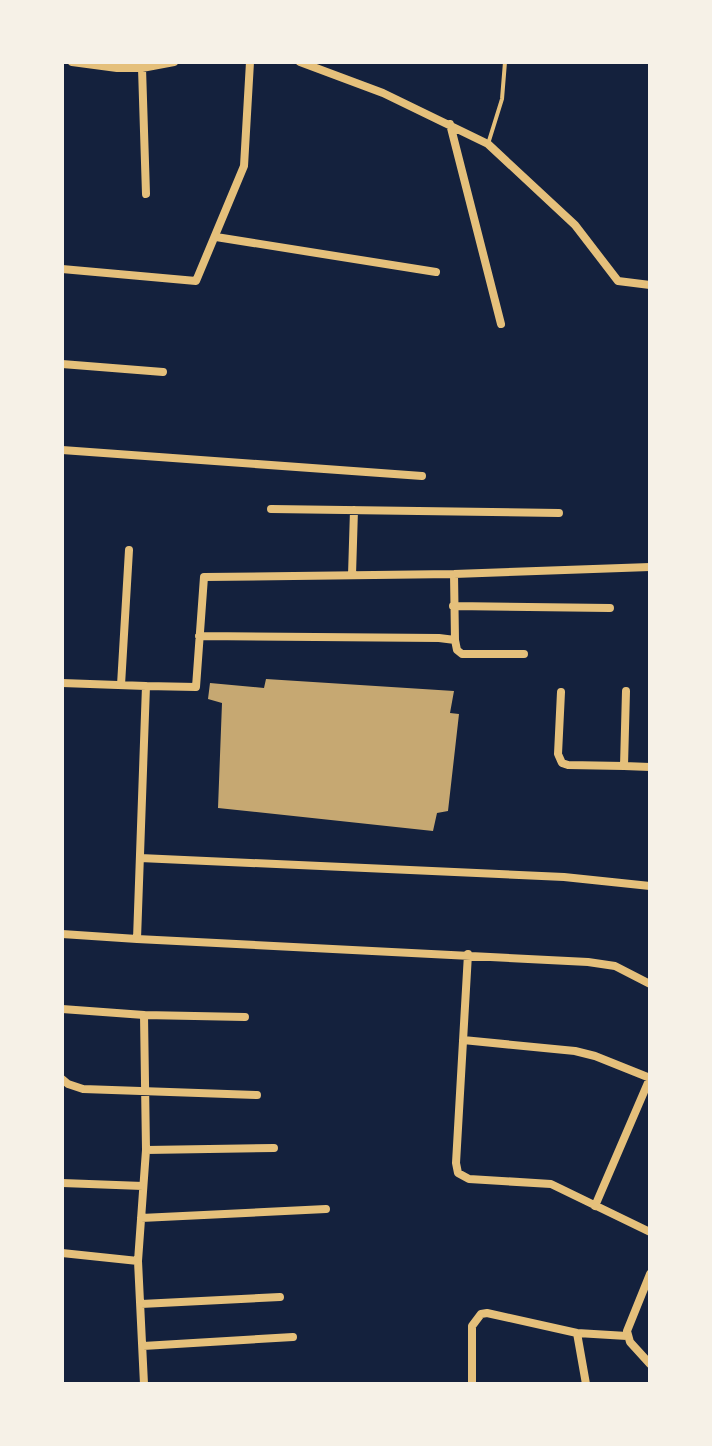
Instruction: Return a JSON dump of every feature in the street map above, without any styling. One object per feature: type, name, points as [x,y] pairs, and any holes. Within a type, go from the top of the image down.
[{"type":"street","points":[[72,62],[117,68],[174,62]]},
{"type":"street","points":[[62,269],[196,281],[244,166],[250,62]]},
{"type":"street","points":[[300,62],[383,93],[488,144],[575,225],[618,281],[650,285]]},
{"type":"street","points":[[144,65],[146,194]]},
{"type":"street","points":[[450,124],[501,324]]},
{"type":"street","points":[[216,237],[436,272]]},
{"type":"street","points":[[62,364],[163,372]]},
{"type":"street","points":[[62,450],[422,476]]},
{"type":"street","points":[[271,509],[559,513]]},
{"type":"street","points":[[352,575],[354,510]]},
{"type":"street","points":[[121,685],[129,550]]},
{"type":"street","points":[[62,683],[196,687],[204,577],[454,574],[650,567]]},
{"type":"street","points":[[454,574],[457,650],[462,654],[524,654]]},
{"type":"street","points":[[453,606],[610,608]]},
{"type":"street","points":[[199,636],[455,640]]},
{"type":"street","points":[[137,939],[146,686]]},
{"type":"street","points":[[624,766],[626,691]]},
{"type":"street","points":[[561,692],[558,754],[562,763],[650,767]]},
{"type":"street","points":[[140,858],[564,877],[650,886]]},
{"type":"street","points":[[62,934],[588,962],[615,966],[650,984]]},
{"type":"street","points":[[468,954],[456,1163],[458,1173],[469,1179],[551,1184],[650,1232]]},
{"type":"street","points":[[62,1009],[144,1015],[245,1017]]},
{"type":"street","points":[[144,1015],[146,1150],[138,1261],[144,1384]]},
{"type":"street","points":[[463,1040],[575,1051],[650,1078],[595,1206]]},
{"type":"street","points":[[62,1079],[83,1089],[257,1095]]},
{"type":"street","points":[[146,1150],[274,1148]]},
{"type":"street","points":[[62,1183],[143,1186]]},
{"type":"street","points":[[141,1218],[326,1209]]},
{"type":"street","points":[[62,1253],[138,1261]]},
{"type":"street","points":[[627,1336],[650,1274]]},
{"type":"street","points":[[141,1304],[280,1297]]},
{"type":"street","points":[[472,1384],[472,1326],[478,1316],[487,1313],[577,1333],[627,1336],[650,1364]]},
{"type":"street","points":[[577,1333],[586,1384]]},
{"type":"street","points":[[143,1346],[293,1337]]},
{"type":"lane","points":[[488,144],[502,99],[505,62]]},
{"type":"building","points":[[266,679],[454,691],[450,713],[459,714],[448,811],[437,813],[433,831],[218,808],[222,703],[208,699],[210,683],[264,688]]}]
